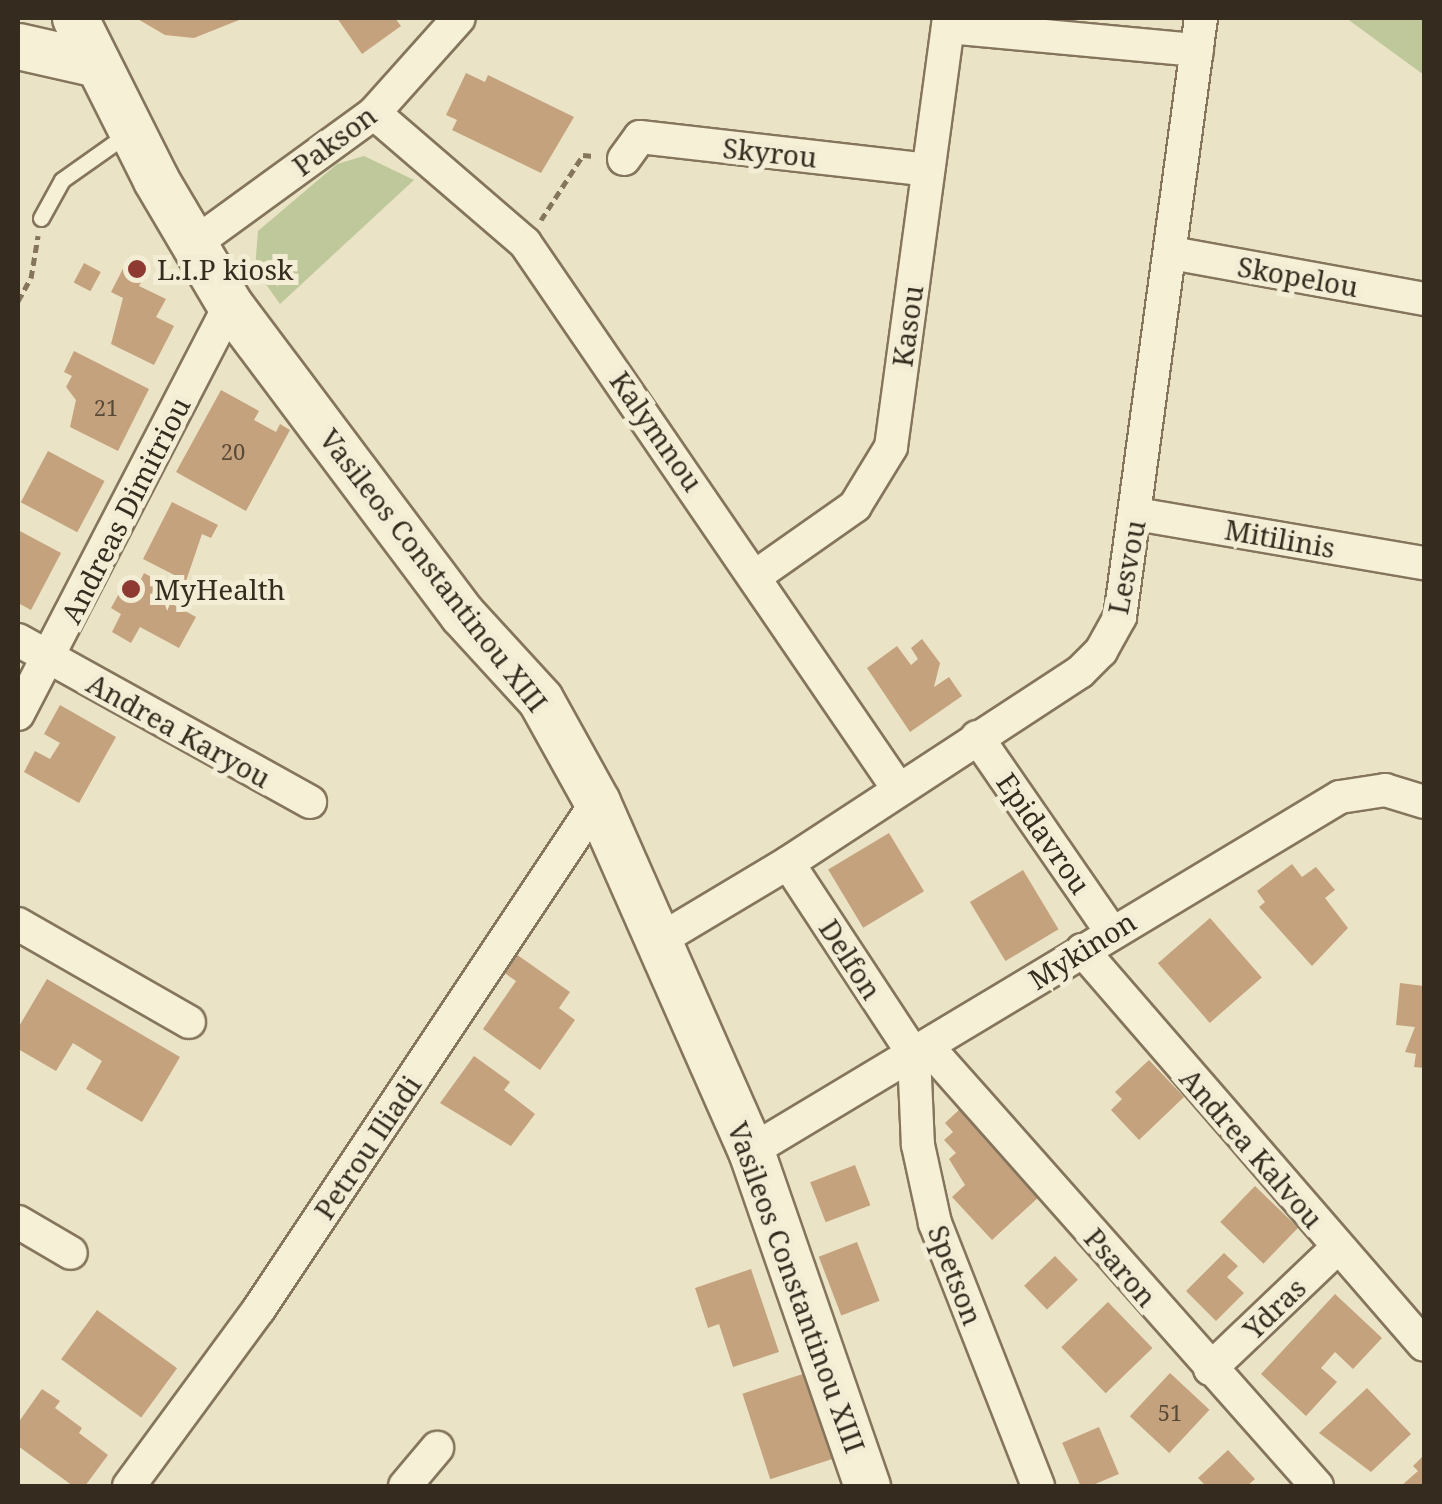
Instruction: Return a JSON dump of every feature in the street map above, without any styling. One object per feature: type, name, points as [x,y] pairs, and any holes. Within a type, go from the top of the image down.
[{"type":"street","name":"Vasileos Constantinou XIII","points":[[74,18],[94,64],[230,305],[462,614],[540,699],[597,802],[661,938],[751,1151],[867,1486]]},
{"type":"street","name":"Pakson","points":[[194,244],[374,113],[459,18]]},
{"type":"street","points":[[949,22],[1199,34]]},
{"type":"street","name":"Kasou","points":[[757,574],[855,506],[891,448],[949,22]]},
{"type":"street","name":"Lesvou","points":[[661,938],[788,863],[897,787],[1080,672],[1101,651],[1120,617],[1199,34]]},
{"type":"street","points":[[18,46],[94,64]]},
{"type":"street","name":"Kalymnou","points":[[374,113],[525,244],[757,574],[897,787]]},
{"type":"street","name":"Skyrou","points":[[624,159],[640,137],[928,170]]},
{"type":"street","name":"Skopelou","points":[[1172,254],[1424,290]]},
{"type":"street","name":"Andreas Dimitriou","points":[[18,714],[230,305]]},
{"type":"street","name":"Mitilinis","points":[[1136,514],[1424,563]]},
{"type":"street","name":"Andrea Karyou","points":[[18,640],[310,802]]},
{"type":"street","name":"Epidavrou","points":[[977,737],[1110,930]]},
{"type":"street","name":"Mykinon","points":[[751,1151],[921,1051],[1110,930],[1340,797],[1385,790],[1424,802]]},
{"type":"street","name":"Petrou Iliadi","points":[[129,1486],[259,1309],[597,802]]},
{"type":"street","name":"Delfon","points":[[788,863],[921,1051]]},
{"type":"street","points":[[18,924],[189,1022]]},
{"type":"street","name":"Andrea Kalvou","points":[[1082,950],[1424,1345]]},
{"type":"street","name":"Psaron","points":[[921,1051],[1317,1486]]},
{"type":"street","name":"Spetson","points":[[921,1051],[918,1145],[934,1223],[1038,1486]]},
{"type":"street","points":[[18,1222],[72,1253]]},
{"type":"street","name":"Ydras","points":[[1210,1369],[1338,1247]]},
{"type":"street","points":[[405,1486],[437,1448]]},
{"type":"lane","points":[[41,218],[62,180],[131,132]]},
{"type":"path","points":[[525,244],[583,155],[624,159]]},
{"type":"path","points":[[18,301],[31,278],[41,218]]},
{"type":"green space","points":[[1346,18],[1424,18],[1424,75]]},
{"type":"green space","points":[[364,156],[414,180],[280,304],[255,269],[258,231],[337,164]]},
{"type":"building","points":[[136,18],[244,18],[194,38],[165,35]]},
{"type":"building","points":[[337,18],[395,18],[401,26],[362,54]]},
{"type":"building","points":[[466,73],[485,82],[488,75],[574,117],[541,173],[452,130],[457,120],[446,115]]},
{"type":"building","points":[[128,259],[148,269],[139,286],[166,299],[156,317],[174,326],[154,365],[111,344],[123,298],[111,292]]},
{"type":"building","points":[[84,263],[101,272],[90,291],[74,282]]},
{"type":"building","points":[[74,351],[149,389],[118,451],[70,427],[76,400],[66,387],[72,376],[64,372]]},
{"type":"building","points":[[221,390],[259,411],[254,420],[276,432],[280,424],[290,430],[246,511],[176,472]]},
{"type":"building","points":[[48,451],[105,481],[77,532],[21,502]]},
{"type":"building","points":[[172,502],[218,525],[211,538],[202,534],[186,581],[143,559]]},
{"type":"building","points":[[18,530],[61,553],[31,610],[18,603]]},
{"type":"building","points":[[144,573],[159,581],[152,593],[196,617],[179,648],[140,627],[131,643],[112,632],[121,614],[111,608],[127,579],[138,585]]},
{"type":"building","points":[[922,639],[940,663],[934,687],[949,677],[962,696],[910,732],[867,668],[897,646],[911,665],[918,659],[911,648]]},
{"type":"building","points":[[60,705],[116,737],[79,803],[24,772],[35,751],[50,759],[60,743],[44,734]]},
{"type":"building","points":[[889,833],[924,891],[863,928],[828,870]]},
{"type":"building","points":[[1292,864],[1302,877],[1316,867],[1335,890],[1325,898],[1348,928],[1312,966],[1259,907],[1265,902],[1257,891]]},
{"type":"building","points":[[1023,870],[1059,929],[1005,961],[970,902]]},
{"type":"building","points":[[1210,918],[1262,978],[1210,1023],[1158,963]]},
{"type":"building","points":[[516,954],[570,992],[559,1008],[575,1020],[540,1070],[483,1029],[516,981],[503,972]]},
{"type":"building","points":[[47,979],[180,1057],[142,1122],[86,1089],[102,1061],[73,1043],[56,1071],[18,1049],[18,1028]]},
{"type":"building","points":[[1400,983],[1424,986],[1424,1068],[1414,1067],[1416,1054],[1405,1052],[1415,1027],[1396,1025]]},
{"type":"building","points":[[474,1056],[510,1082],[504,1090],[535,1114],[511,1146],[440,1103]]},
{"type":"building","points":[[1149,1060],[1184,1097],[1139,1140],[1111,1110],[1122,1099],[1115,1092]]},
{"type":"building","points":[[961,1108],[1041,1195],[992,1240],[952,1197],[965,1185],[949,1159],[956,1153],[944,1140],[953,1132],[945,1123]]},
{"type":"building","points":[[855,1165],[870,1205],[826,1222],[810,1182]]},
{"type":"building","points":[[1255,1186],[1298,1228],[1263,1264],[1220,1222]]},
{"type":"building","points":[[857,1242],[880,1301],[841,1316],[819,1257]]},
{"type":"building","points":[[1224,1253],[1238,1266],[1227,1277],[1244,1293],[1216,1321],[1186,1291]]},
{"type":"building","points":[[1055,1256],[1078,1280],[1047,1310],[1024,1286]]},
{"type":"building","points":[[751,1269],[779,1352],[733,1367],[719,1324],[708,1328],[695,1288]]},
{"type":"building","points":[[1335,1294],[1382,1338],[1353,1369],[1335,1352],[1321,1368],[1337,1382],[1306,1416],[1261,1374]]},
{"type":"building","points":[[1108,1302],[1152,1348],[1106,1393],[1061,1347]]},
{"type":"building","points":[[97,1310],[177,1368],[141,1418],[61,1359]]},
{"type":"building","points":[[809,1372],[837,1458],[770,1479],[742,1394]]},
{"type":"building","points":[[1170,1373],[1209,1410],[1169,1453],[1130,1416]]},
{"type":"building","points":[[1367,1388],[1411,1434],[1371,1472],[1319,1433]]},
{"type":"building","points":[[42,1389],[60,1401],[55,1408],[82,1428],[79,1433],[108,1455],[85,1486],[73,1486],[18,1446],[18,1423]]},
{"type":"building","points":[[1099,1427],[1119,1474],[1081,1486],[1062,1443]]},
{"type":"building","points":[[1228,1450],[1255,1479],[1247,1486],[1206,1486],[1198,1478]]},
{"type":"building","points":[[1424,1455],[1424,1486],[1401,1486],[1418,1471],[1413,1466]]},
{"type":"place","name":"L.I.P kiosk","points":[[137,269]]},
{"type":"place","name":"MyHealth","points":[[131,589]]}]
